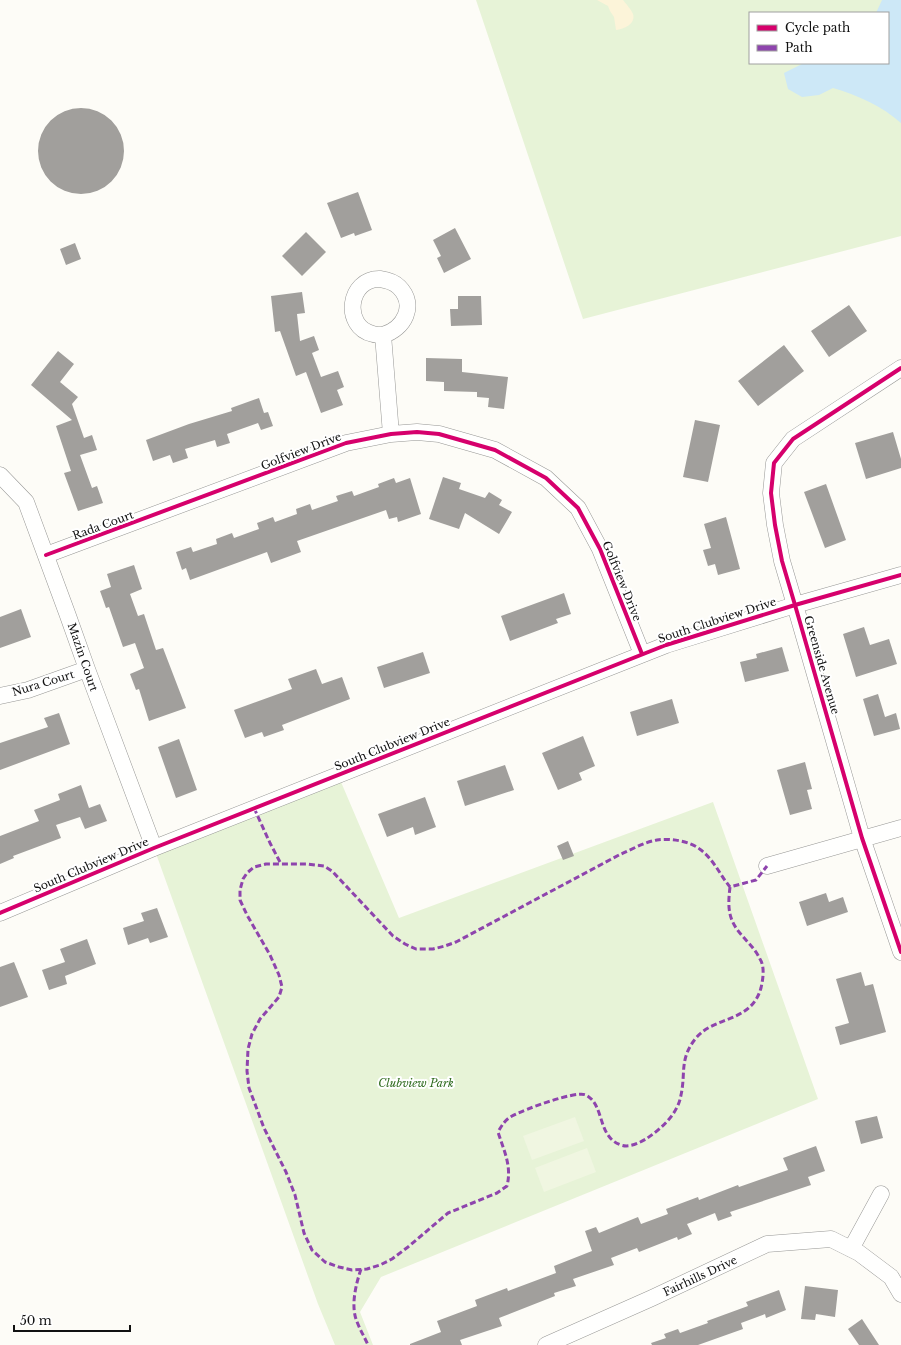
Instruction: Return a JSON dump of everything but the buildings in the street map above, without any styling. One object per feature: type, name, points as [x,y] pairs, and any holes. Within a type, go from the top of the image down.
[{"type":"street","points":[[383,335],[391,434]]},
{"type":"street","name":"Greenside Avenue","points":[[901,368],[793,439],[774,463],[771,493],[782,561],[862,838],[901,952]]},
{"type":"street","name":"Golfview Drive","points":[[165,511],[346,443],[391,434],[417,432],[439,434],[495,450],[546,478],[578,508],[600,549],[642,654]]},
{"type":"street","name":"Mazin Court","points":[[0,475],[26,502],[154,848]]},
{"type":"street","name":"Rada Court","points":[[46,555],[165,511]]},
{"type":"street","name":"South Clubview Drive","points":[[0,913],[154,848],[642,654],[666,645],[795,605],[901,575]]},
{"type":"street","name":"Nura Court","points":[[0,696],[28,690],[87,669]]},
{"type":"street","points":[[767,866],[901,828]]},
{"type":"street","points":[[855,1251],[881,1194]]},
{"type":"street","name":"Fairhills Drive","points":[[546,1345],[652,1298],[767,1244],[831,1239],[855,1251],[891,1278],[901,1294]]},
{"type":"green space","points":[[476,0],[901,0],[901,236],[583,319]]},
{"type":"green space","name":"Clubview Park","points":[[338,775],[399,918],[713,802],[818,1099],[381,1277],[360,1312],[373,1345],[335,1345],[318,1304],[154,848]]},
{"type":"green space","points":[[575,1117],[584,1141],[532,1160],[523,1136]]},
{"type":"green space","points":[[587,1148],[596,1172],[544,1192],[535,1168]]},
{"type":"sand","points":[[597,0],[623,0],[633,14],[633,21],[626,27],[616,30],[614,17],[608,6]]},
{"type":"water","points":[[882,0],[901,0],[901,123],[886,111],[869,102],[833,88],[819,95],[802,97],[788,89],[784,73],[802,64],[889,64],[889,12],[876,12]]},
{"type":"marked path","points":[[254,808],[281,864]]},
{"type":"marked path","points":[[730,887],[729,907],[732,921],[735,927],[757,953],[762,962],[763,973],[761,988],[756,999],[749,1007],[732,1018],[712,1026],[696,1038],[685,1059],[679,1102],[673,1115],[657,1131],[640,1142],[624,1146],[613,1141],[608,1135],[596,1106],[586,1095],[572,1095],[538,1105],[510,1118],[504,1123],[498,1132],[507,1159],[509,1172],[507,1186],[497,1193],[448,1213],[408,1247],[392,1259],[380,1265],[367,1269],[352,1270],[325,1262],[312,1250],[304,1233],[295,1195],[286,1172],[264,1128],[249,1088],[247,1071],[248,1049],[252,1034],[260,1019],[279,997],[282,987],[279,975],[270,955],[240,900],[240,890],[243,879],[254,867],[266,864],[307,864],[324,866],[332,871],[393,936],[416,949],[433,949],[456,942],[619,855],[652,841],[662,839],[674,840],[686,842],[697,847],[710,858],[730,887],[756,880],[767,866]]},
{"type":"marked path","points":[[361,1269],[356,1287],[354,1307],[357,1322],[368,1345]]},
{"type":"cycle path","points":[[901,368],[793,439],[774,463],[771,493],[782,561],[862,838],[901,952]]},
{"type":"cycle path","points":[[46,555],[346,443],[391,434],[417,432],[439,434],[495,450],[546,478],[578,508],[600,549],[642,654]]},
{"type":"cycle path","points":[[0,913],[154,848],[666,645],[795,605],[901,575]]}]
